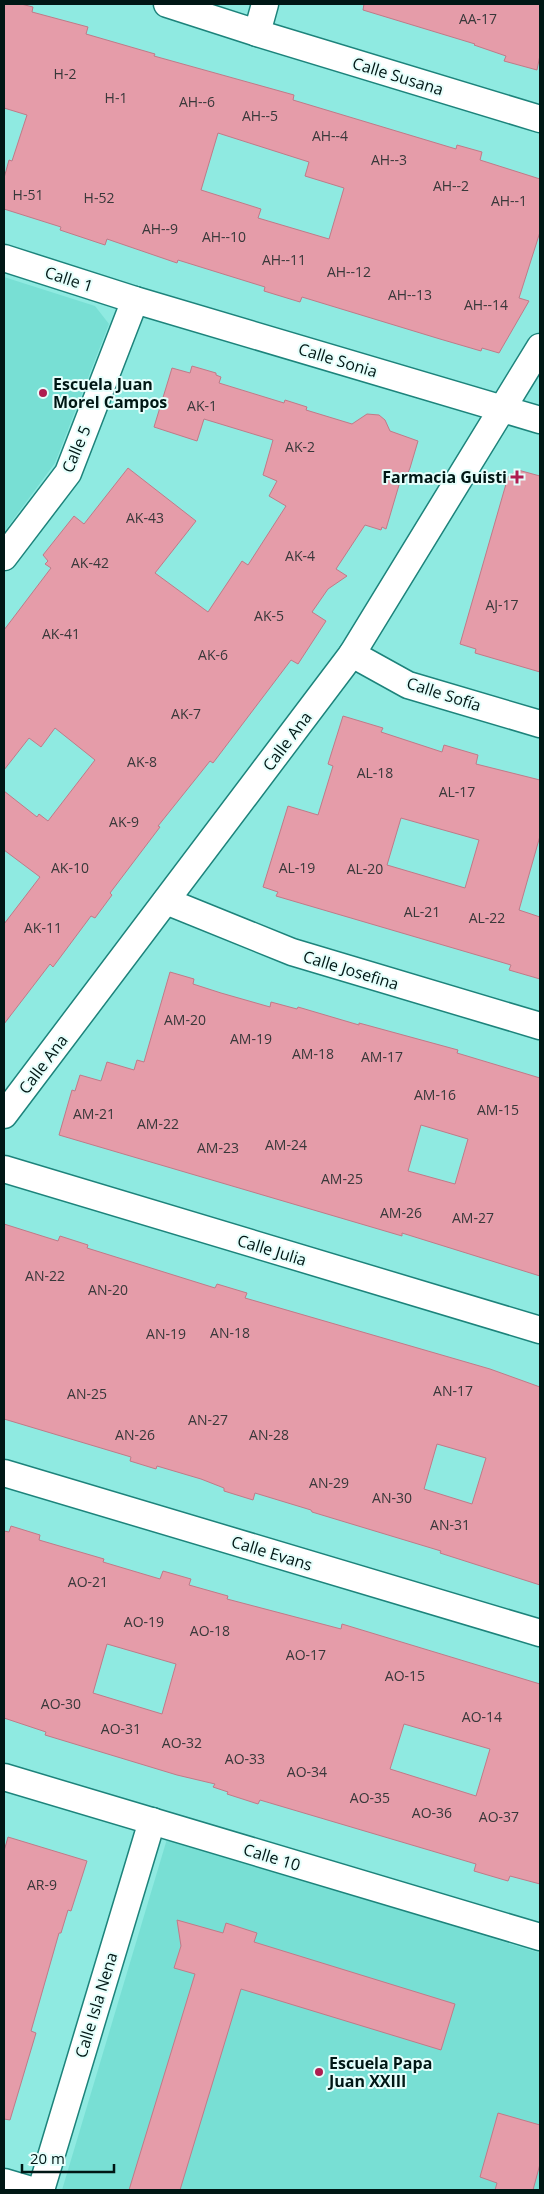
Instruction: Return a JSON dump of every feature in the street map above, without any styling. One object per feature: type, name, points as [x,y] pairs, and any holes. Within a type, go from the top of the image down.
[{"type":"street","name":"Calle Susana","points":[[167,4],[540,119]]},
{"type":"street","points":[[257,33],[265,4]]},
{"type":"street","name":"Calle 1","points":[[4,258],[135,300]]},
{"type":"street","name":"Calle Sonia","points":[[135,300],[540,420]]},
{"type":"street","name":"Calle 5","points":[[4,557],[68,473],[135,300]]},
{"type":"street","name":"Calle Ana","points":[[4,1116],[352,654],[540,347]]},
{"type":"street","name":"Calle Sofía","points":[[352,654],[408,685],[540,724]]},
{"type":"street","name":"Calle Josefina","points":[[166,901],[292,952],[540,1026]]},
{"type":"street","name":"Calle Julia","points":[[4,1169],[540,1330]]},
{"type":"street","name":"Calle Evans","points":[[4,1472],[540,1633]]},
{"type":"street","name":"Calle 10","points":[[4,1776],[540,1937]]},
{"type":"street","name":"Calle Isla Nena","points":[[41,2190],[152,1821]]},
{"type":"street","points":[[4,2182],[31,2190]]},
{"type":"shaded area","name":"Escuela Juan Morel Campos","points":[[4,277],[95,306],[109,324],[55,463],[4,532]]},
{"type":"shaded area","name":"Escuela Papa Juan XXIII","points":[[167,1839],[540,1953],[540,2190],[62,2190]]},
{"type":"building","points":[[4,4],[21,4],[33,7],[32,12],[88,27],[86,34],[155,54],[154,56],[294,95],[293,100],[456,149],[457,145],[482,152],[480,160],[540,179],[540,232],[519,298],[529,301],[499,353],[482,348],[481,351],[302,297],[300,302],[264,291],[265,287],[178,260],[177,263],[107,239],[105,245],[60,230],[61,227],[4,209],[4,178],[9,160],[12,161],[27,115],[4,108]],"holes":[[[218,133],[309,162],[305,176],[344,188],[329,239],[258,218],[261,209],[201,190]]]},
{"type":"building","points":[[364,4],[540,4],[540,55],[537,70],[504,61],[506,56],[475,44],[363,10]]},
{"type":"building","points":[[192,366],[216,373],[216,375],[221,377],[219,383],[284,403],[285,400],[307,407],[306,410],[352,424],[367,414],[379,415],[385,420],[390,431],[418,441],[405,480],[399,485],[386,529],[382,527],[381,530],[365,525],[336,569],[347,576],[328,589],[312,612],[326,621],[298,664],[291,660],[213,763],[210,761],[158,826],[160,827],[110,893],[112,895],[95,918],[91,916],[53,967],[50,964],[4,1024],[4,924],[40,877],[4,850],[4,791],[37,817],[39,814],[48,821],[95,760],[55,728],[41,747],[29,738],[4,770],[4,630],[51,568],[45,564],[48,561],[43,555],[74,516],[84,524],[128,468],[196,521],[155,573],[208,612],[242,561],[248,565],[286,506],[269,496],[277,481],[263,475],[273,440],[204,419],[197,441],[154,427],[172,368],[190,373]]},
{"type":"building","points":[[518,470],[540,476],[540,672],[475,653],[476,649],[460,644],[508,477]]},
{"type":"building","points":[[343,716],[383,728],[381,732],[442,752],[444,745],[478,755],[476,764],[540,780],[540,836],[519,910],[540,917],[540,979],[509,970],[511,965],[276,896],[278,892],[263,887],[288,806],[318,815],[333,766],[328,764]],"holes":[[[401,818],[479,840],[465,888],[387,865]]]},
{"type":"building","points":[[170,972],[194,979],[193,984],[221,993],[270,1007],[271,1002],[297,1009],[298,1007],[359,1025],[359,1023],[458,1050],[457,1053],[540,1078],[540,1276],[402,1233],[402,1236],[59,1135],[72,1090],[75,1091],[80,1075],[101,1081],[107,1062],[134,1070],[137,1060],[144,1062]],"holes":[[[421,1125],[468,1139],[455,1184],[408,1171]]]},
{"type":"building","points":[[4,1224],[58,1241],[60,1236],[88,1245],[87,1248],[215,1288],[217,1284],[247,1293],[245,1298],[490,1369],[540,1387],[540,1585],[440,1553],[441,1551],[312,1512],[311,1510],[255,1493],[253,1500],[224,1491],[224,1488],[201,1479],[157,1466],[156,1469],[130,1461],[131,1457],[4,1419]],"holes":[[[437,1444],[486,1458],[472,1504],[424,1489]]]},
{"type":"building","points":[[11,1526],[40,1535],[39,1540],[104,1559],[103,1562],[160,1579],[163,1571],[191,1579],[189,1585],[228,1596],[227,1599],[341,1629],[342,1624],[540,1684],[540,1884],[510,1876],[508,1881],[474,1871],[476,1864],[260,1800],[258,1804],[227,1794],[228,1792],[213,1787],[215,1784],[177,1775],[45,1735],[46,1732],[4,1718],[4,1531],[9,1532]],"holes":[[[107,1644],[176,1664],[162,1714],[93,1693]],[[404,1724],[490,1749],[476,1796],[390,1769]]]},
{"type":"building","points":[[8,1837],[87,1861],[71,1911],[68,1910],[61,1933],[59,1933],[31,2031],[36,2033],[10,2120],[4,2119],[4,1851]]},
{"type":"building","points":[[177,1920],[223,1933],[226,1923],[257,1933],[254,1942],[455,2004],[441,2050],[241,1989],[180,2190],[129,2190],[195,1974],[174,1968],[181,1946]]},
{"type":"building","points":[[498,2113],[540,2125],[540,2164],[533,2190],[495,2190],[497,2183],[480,2177]]},
{"type":"place","name":"Escuela Juan Morel Campos","points":[[43,393]]},
{"type":"place","name":"Farmacia Guisti","points":[[517,477]]},
{"type":"place","name":"Escuela Papa Juan XXIII","points":[[319,2072]]}]
